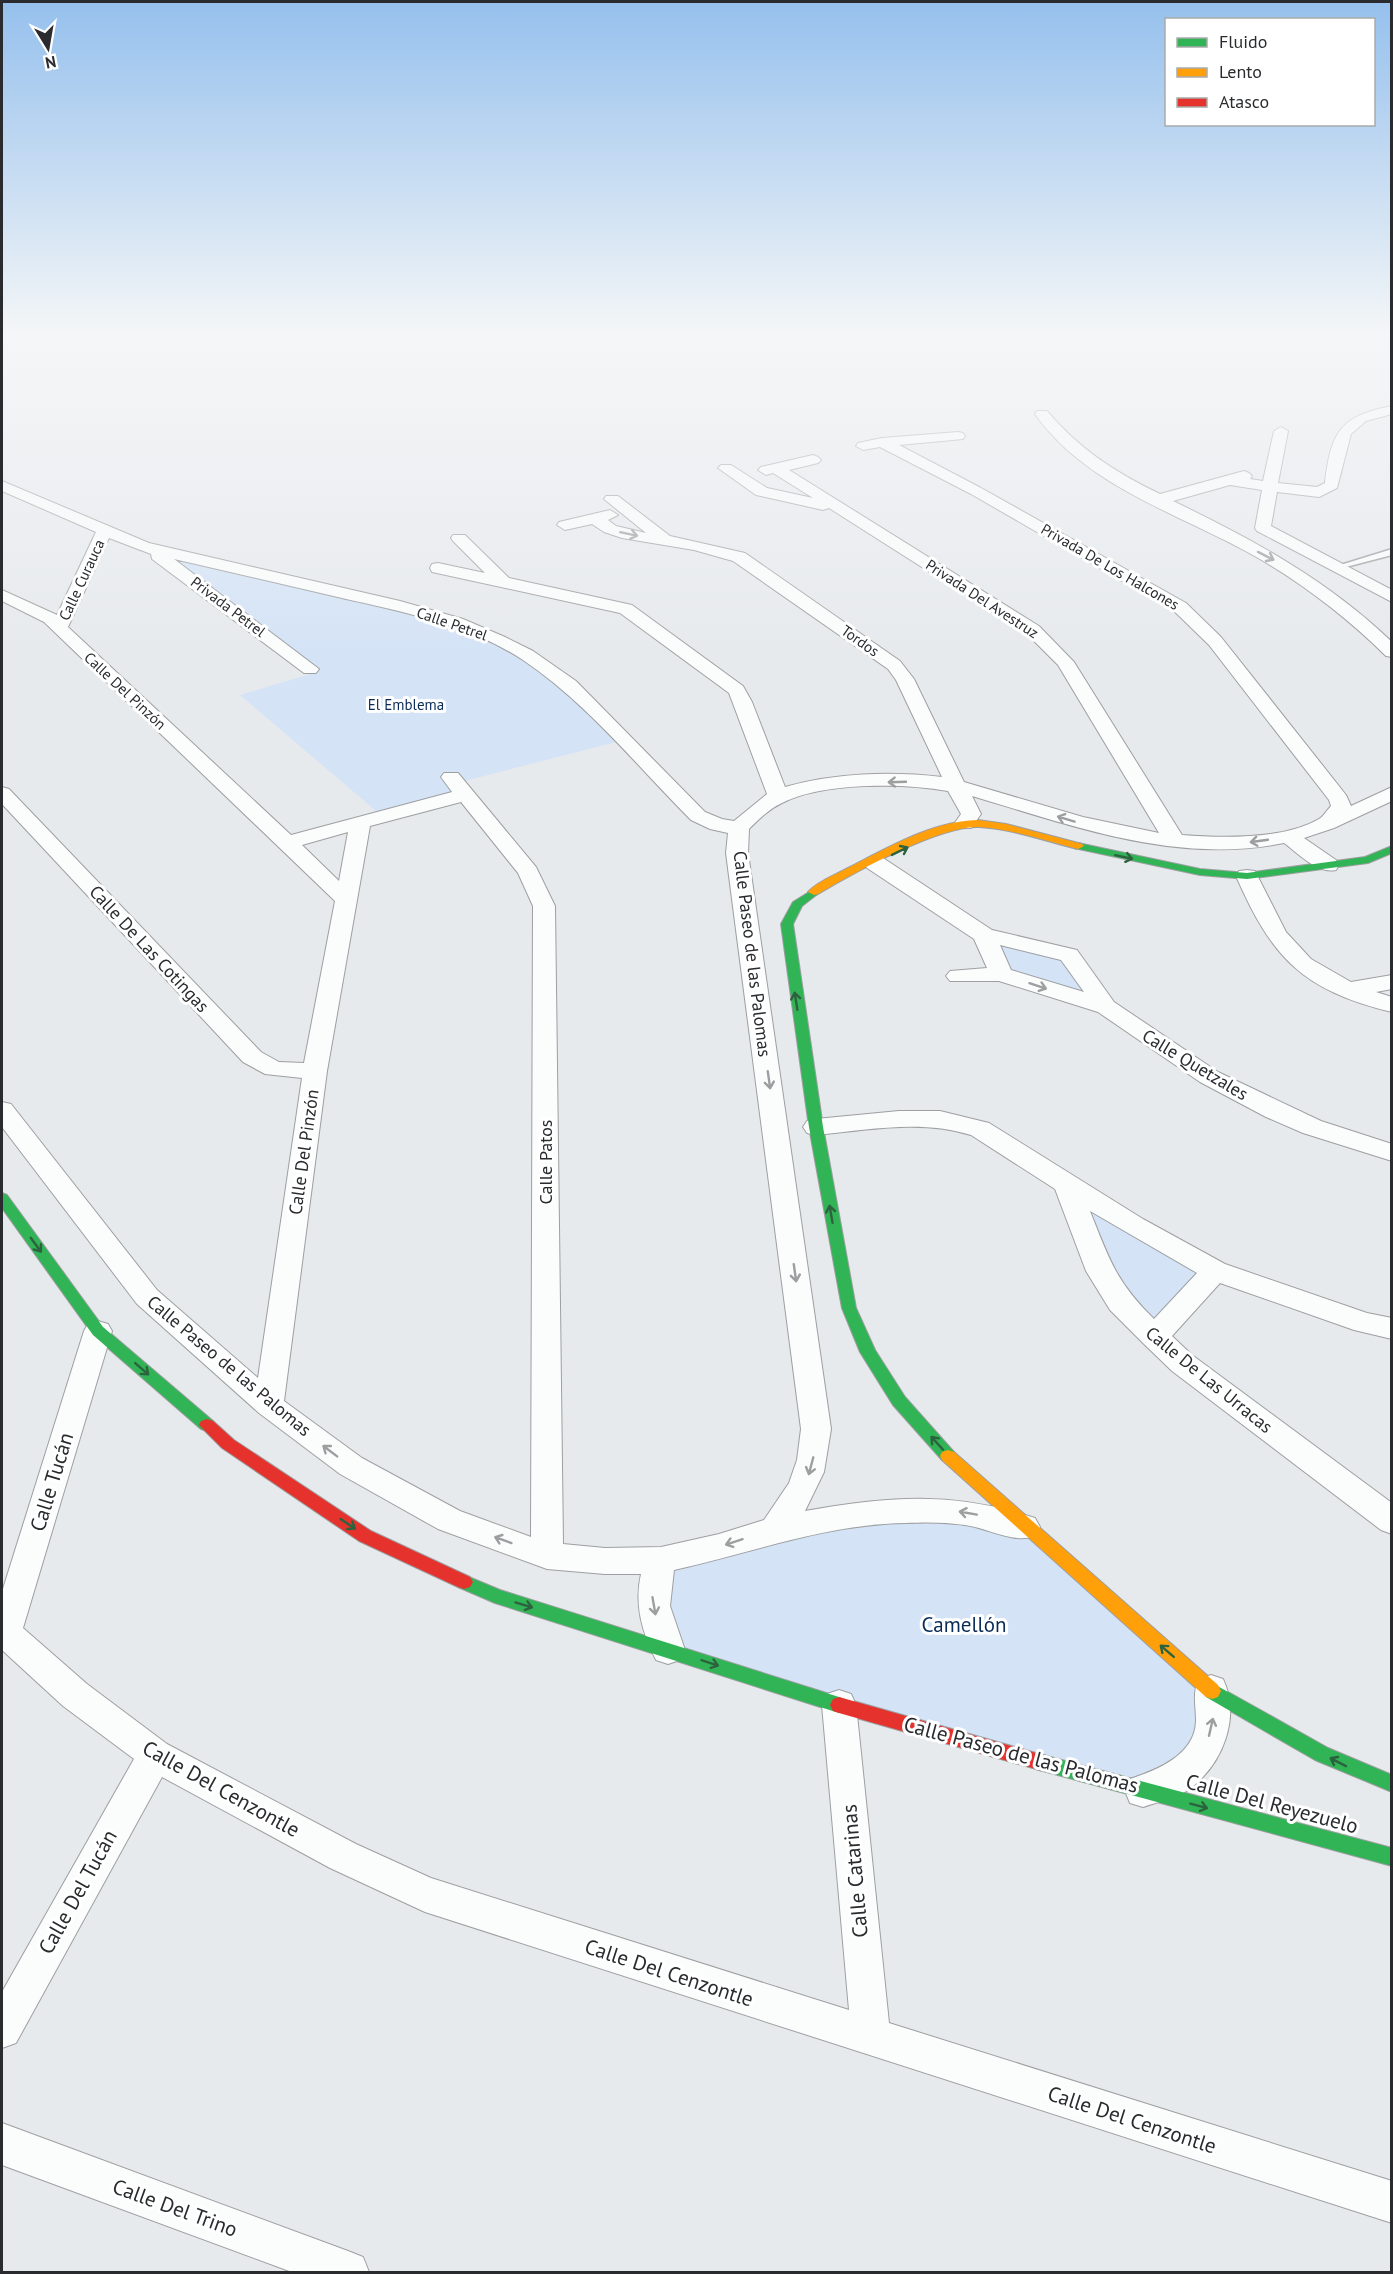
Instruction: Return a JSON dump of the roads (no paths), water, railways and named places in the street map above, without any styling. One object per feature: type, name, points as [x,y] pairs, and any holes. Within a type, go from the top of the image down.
[{"type":"street","points":[[863,446],[905,440]]},
{"type":"street","name":"Privada De Los Halcones","points":[[933,440],[976,491]]},
{"type":"street","points":[[1064,440],[1089,462],[1292,569],[1336,600],[1392,652]]},
{"type":"street","points":[[1263,528],[1279,440]]},
{"type":"street","points":[[1229,480],[1307,492],[1326,490],[1332,485],[1340,440]]},
{"type":"street","name":"Privada De Los Halcones","points":[[882,442],[976,491],[1180,607],[1215,642],[1320,772],[1341,806],[1327,824]]},
{"type":"street","name":"Privada Del Avestruz","points":[[813,460],[776,468],[733,472],[762,492],[838,508]]},
{"type":"street","points":[[1158,500],[1274,467]]},
{"type":"street","name":"Privada Del Avestruz","points":[[776,468],[1033,630],[1052,647],[1065,662],[1175,841]]},
{"type":"street","points":[[2,486],[104,532]]},
{"type":"street","name":"Tordos","points":[[612,499],[666,541]]},
{"type":"street","points":[[565,525],[628,512]]},
{"type":"street","name":"Tordos","points":[[596,519],[610,529],[738,557],[894,665],[906,679],[971,814],[964,824]]},
{"type":"street","points":[[1221,532],[1249,534],[1263,528]]},
{"type":"street","points":[[1263,528],[1385,594]]},
{"type":"street","name":"Calle Petrel","points":[[104,532],[144,548],[394,605],[457,623],[499,640],[527,655],[569,685],[698,816],[717,825],[739,828]]},
{"type":"street","name":"Calle Curauca","points":[[59,628],[104,532]]},
{"type":"street","points":[[502,581],[463,542],[438,568],[612,604],[635,613],[736,690],[743,702],[778,796]]},
{"type":"street","name":"Privada Petrel","points":[[144,548],[168,561],[310,669]]},
{"type":"street","points":[[1336,600],[1343,592],[1349,590],[1385,594]]},
{"type":"street","name":"Calle Del Pinzón","points":[[2,595],[50,618],[345,899]]},
{"type":"street","name":"Privada De Los Halcones","points":[[1320,772],[1337,783],[1354,788],[1392,792]]},
{"type":"street","name":"Calle Paseo de las Palomas","points":[[775,1529],[802,1493],[814,1463],[816,1429],[737,853],[739,828],[755,812],[778,796],[818,786],[913,781],[956,786],[1093,826],[1175,841],[1236,843],[1288,837],[1327,824],[1392,792]]},
{"type":"street","name":"Calle Patos","points":[[287,842],[360,822],[457,786],[528,872],[544,906],[547,1556]]},
{"type":"street","name":"Calle De Las Cotingas","points":[[2,793],[252,1057],[274,1069],[315,1071]]},
{"type":"street","name":"Calle Del Pinzón","points":[[269,1405],[315,1071],[360,822]]},
{"type":"street","name":"Calle Paseo de las Palomas","points":[[2,1198],[98,1331],[228,1444],[365,1536],[495,1596],[839,1705],[1142,1791],[1177,1778],[1202,1754],[1213,1724],[1211,1690],[951,1459],[899,1401],[868,1352],[849,1308],[816,1127],[787,924],[797,904],[820,888],[939,831],[964,824],[986,825],[1200,872],[1247,876],[1368,860],[1392,849]]},
{"type":"street","points":[[1288,837],[1328,865]]},
{"type":"street","points":[[1368,860],[1392,857]]},
{"type":"street","points":[[874,863],[984,935],[998,965]]},
{"type":"street","points":[[1247,876],[1267,920],[1282,943],[1317,973],[1349,989],[1392,1005]]},
{"type":"street","name":"Calle Quetzales","points":[[984,935],[1069,955],[1106,1008],[1209,1077],[1312,1127],[1392,1153]]},
{"type":"street","points":[[958,976],[998,965],[1106,1008]]},
{"type":"street","points":[[1349,989],[1392,982]]},
{"type":"street","name":"Calle Paseo de las Palomas","points":[[2,1110],[147,1297],[269,1405],[351,1466],[439,1515],[547,1556],[605,1561],[661,1560],[719,1547],[775,1529],[847,1516],[903,1510],[964,1512],[1025,1527]]},
{"type":"street","points":[[816,1127],[933,1118],[959,1121],[980,1129],[1133,1226],[1215,1271],[1364,1323],[1392,1329]]},
{"type":"street","name":"Calle De Las Urracas","points":[[1065,1181],[1100,1271],[1120,1303],[1182,1363],[1392,1521]]},
{"type":"street","points":[[1154,1337],[1215,1271]]},
{"type":"street","name":"Calle Tucán","points":[[3,1632],[98,1331]]},
{"type":"street","points":[[661,1560],[653,1585],[652,1602],[668,1650]]},
{"type":"street","name":"Calle Del Cenzontle","points":[[3,1632],[75,1695],[155,1755],[343,1856],[425,1894],[1392,2202]]},
{"type":"street","points":[[1211,1690],[1306,1746],[1361,1774],[1392,1784]]},
{"type":"street","name":"Calle Catarinas","points":[[839,1705],[871,2037]]},
{"type":"street","name":"Calle Del Tucán","points":[[2,2029],[155,1755]]},
{"type":"street","name":"Calle Del Reyezuelo","points":[[1142,1791],[1392,1857]]},
{"type":"street","name":"Calle Del Trino","points":[[2,2144],[348,2272]]},
{"type":"lane","points":[[1338,567],[1392,552]]},
{"type":"park label","name":"El Emblema","points":[[406,705]]},
{"type":"park label","name":"Camellón","points":[[964,1625]]}]
